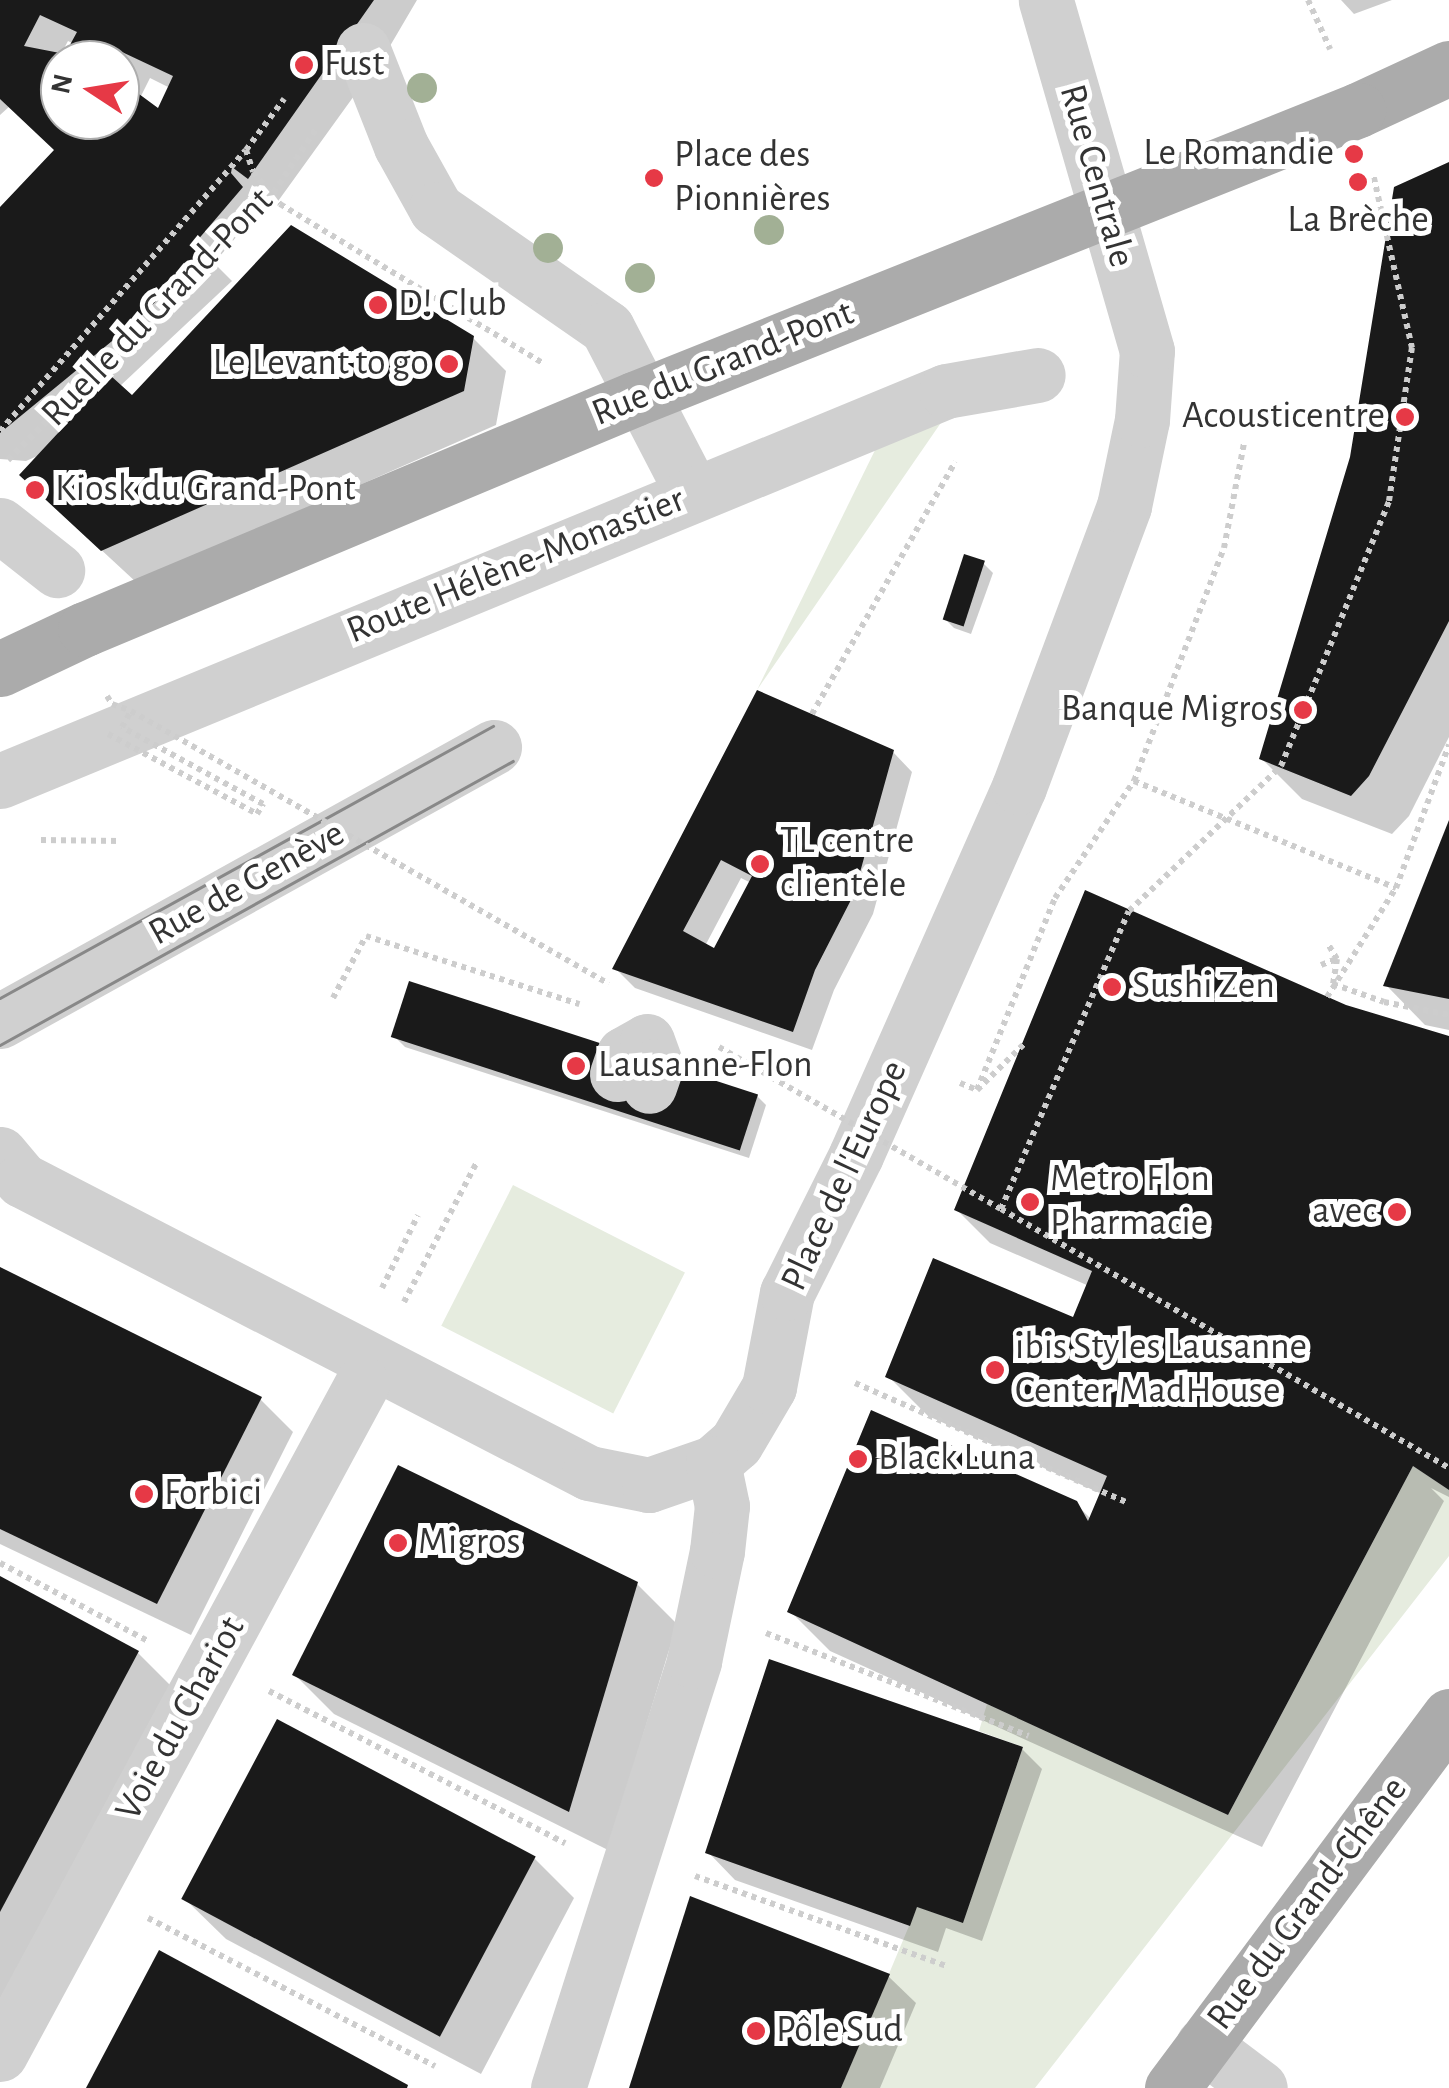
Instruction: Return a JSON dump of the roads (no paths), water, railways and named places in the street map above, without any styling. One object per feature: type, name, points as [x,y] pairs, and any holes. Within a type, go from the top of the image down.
[{"type":"main road","name":"Rue du Grand-Pont","points":[[0,669],[85,629],[634,399],[1358,110],[1449,68]]},
{"type":"main road","name":"Rue du Grand-Chêne","points":[[1172,2088],[1449,1716]]},
{"type":"street","name":"Rue Centrale","points":[[1046,0],[1147,351]]},
{"type":"street","points":[[363,50],[401,146],[436,209],[608,328],[692,494]]},
{"type":"street","name":"Place de l'Europe","points":[[0,1154],[22,1180],[589,1474],[648,1485],[713,1463],[736,1443],[769,1387],[788,1294],[856,1154],[1019,787],[1089,609],[1124,506],[1142,420],[1147,351]]},
{"type":"street","name":"Route Hélène-Monastier","points":[[0,781],[115,714],[692,494],[946,391],[1038,375]]},
{"type":"street","points":[[0,524],[57,570]]},
{"type":"street","name":"Rue de Genève","points":[[0,1022],[494,747]]},
{"type":"street","name":"Voie du Chariot","points":[[0,2054],[362,1384]]},
{"type":"street","points":[[558,2088],[694,1661],[717,1552],[722,1506],[713,1463]]},
{"type":"street","points":[[1203,2044],[1260,2088]]},
{"type":"tram line","points":[[0,998],[493,726]]},
{"type":"tram line","points":[[0,1045],[513,761]]},
{"type":"place","name":"Fust","points":[[304,65]]},
{"type":"place","name":"Le Romandie","points":[[1354,154]]},
{"type":"place","name":"Place des Pionnières","points":[[654,178]]},
{"type":"place","name":"La Brèche","points":[[1358,182]]},
{"type":"place","name":"D! Club","points":[[378,305]]},
{"type":"place","name":"Le Levant to go","points":[[449,364]]},
{"type":"place","name":"Acousticentre","points":[[1405,417]]},
{"type":"place","name":"Kiosk du Grand-Pont","points":[[35,490]]},
{"type":"place","name":"Banque Migros","points":[[1303,710]]},
{"type":"place","name":"TL centre clientèle","points":[[760,864]]},
{"type":"place","name":"Sushi Zen","points":[[1112,987]]},
{"type":"place","name":"Lausanne-Flon","points":[[576,1066]]},
{"type":"place","name":"Metro Flon Pharmacie","points":[[1030,1202]]},
{"type":"place","name":"avec","points":[[1397,1212]]},
{"type":"place","name":"ibis Styles Lausanne Center MadHouse","points":[[995,1370]]},
{"type":"place","name":"Black Luna","points":[[858,1459]]},
{"type":"place","name":"Forbici","points":[[144,1494]]},
{"type":"place","name":"Migros","points":[[398,1543]]},
{"type":"place","name":"Pôle Sud","points":[[756,2031]]}]
